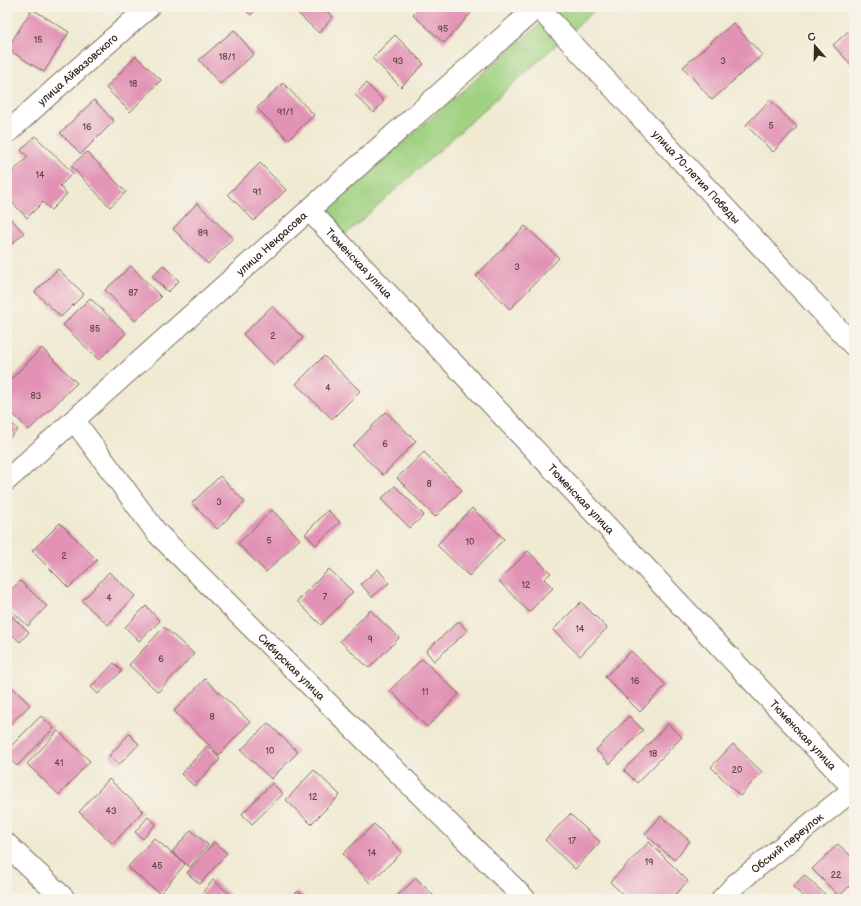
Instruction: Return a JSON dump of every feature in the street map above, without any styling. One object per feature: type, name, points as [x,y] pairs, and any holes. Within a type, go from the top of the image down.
[{"type":"street","name":"улица Айвазовского","points":[[7,133],[149,7]]},
{"type":"street","name":"улица Некрасова","points":[[7,480],[537,7]]},
{"type":"street","name":"улица 70-летия Победы","points":[[537,7],[854,346]]},
{"type":"street","name":"Тюменская улица","points":[[309,210],[854,789]]},
{"type":"street","name":"Сибирская улица","points":[[74,420],[157,533],[525,899]]},
{"type":"street","name":"Обский переулок","points":[[722,899],[736,884],[854,789]]},
{"type":"street","points":[[10,854],[64,899]]},
{"type":"green space","points":[[560,7],[598,7],[343,237],[323,211]]},
{"type":"building","points":[[242,7],[258,7],[251,15]]},
{"type":"building","points":[[291,7],[322,7],[333,17],[319,33]]},
{"type":"building","points":[[421,7],[463,7],[471,13],[444,43],[413,15]]},
{"type":"building","points":[[32,9],[69,32],[44,72],[7,49]]},
{"type":"building","points":[[733,23],[762,55],[712,100],[683,67]]},
{"type":"building","points":[[854,26],[854,68],[833,45]]},
{"type":"building","points":[[234,30],[254,54],[220,84],[199,60]]},
{"type":"building","points":[[395,35],[424,64],[401,87],[372,58]]},
{"type":"building","points":[[136,56],[161,80],[130,112],[106,88]]},
{"type":"building","points":[[283,83],[314,115],[288,140],[257,108]]},
{"type":"building","points":[[366,83],[384,101],[374,113],[355,95]]},
{"type":"building","points":[[94,100],[114,121],[81,154],[60,133]]},
{"type":"building","points":[[770,100],[797,127],[773,152],[746,125]]},
{"type":"building","points":[[35,136],[73,173],[60,186],[67,194],[51,210],[43,202],[27,218],[7,197],[7,177],[28,157],[21,150]]},
{"type":"building","points":[[87,152],[126,192],[110,207],[71,166]]},
{"type":"building","points":[[260,163],[286,190],[254,221],[228,194]]},
{"type":"building","points":[[197,203],[233,238],[208,264],[173,229]]},
{"type":"building","points":[[7,215],[24,233],[7,249]]},
{"type":"building","points":[[525,226],[559,258],[510,309],[476,276]]},
{"type":"building","points":[[163,265],[179,281],[168,292],[152,276]]},
{"type":"building","points":[[131,266],[161,297],[135,321],[105,290]]},
{"type":"building","points":[[58,269],[84,294],[61,317],[35,292]]},
{"type":"building","points":[[90,298],[126,333],[99,360],[63,325]]},
{"type":"building","points":[[272,306],[303,338],[274,365],[243,334]]},
{"type":"building","points":[[42,348],[77,383],[29,430],[7,408],[7,383]]},
{"type":"building","points":[[324,356],[360,391],[332,419],[296,384]]},
{"type":"building","points":[[386,412],[416,441],[383,475],[353,446]]},
{"type":"building","points":[[7,418],[18,430],[7,440]]},
{"type":"building","points":[[424,452],[462,490],[435,517],[397,478]]},
{"type":"building","points":[[220,476],[245,502],[217,529],[192,503]]},
{"type":"building","points":[[395,486],[424,515],[410,528],[381,499]]},
{"type":"building","points":[[472,508],[504,539],[469,576],[437,545]]},
{"type":"building","points":[[272,510],[300,539],[266,572],[238,544]]},
{"type":"building","points":[[328,510],[340,522],[316,545],[305,534]]},
{"type":"building","points":[[60,523],[97,560],[69,588],[32,551]]},
{"type":"building","points":[[528,551],[551,573],[544,579],[553,588],[529,612],[499,581]]},
{"type":"building","points":[[329,569],[353,592],[321,625],[297,601]]},
{"type":"building","points":[[378,569],[389,583],[372,597],[361,584]]},
{"type":"building","points":[[109,572],[135,596],[108,625],[82,601]]},
{"type":"building","points":[[20,581],[47,606],[28,626],[7,606],[7,594]]},
{"type":"building","points":[[581,602],[607,628],[580,656],[553,630]]},
{"type":"building","points":[[146,606],[160,621],[139,641],[125,627]]},
{"type":"building","points":[[370,610],[399,638],[369,668],[340,641]]},
{"type":"building","points":[[8,613],[29,632],[20,642],[7,630]]},
{"type":"building","points":[[459,621],[467,631],[434,661],[426,651]]},
{"type":"building","points":[[164,627],[194,654],[158,692],[129,665]]},
{"type":"building","points":[[631,651],[666,685],[640,712],[605,677]]},
{"type":"building","points":[[422,659],[459,694],[427,727],[390,690]]},
{"type":"building","points":[[114,663],[122,671],[98,694],[91,687]]},
{"type":"building","points":[[205,679],[250,722],[219,755],[174,711]]},
{"type":"building","points":[[7,682],[30,705],[7,727]]},
{"type":"building","points":[[41,716],[54,728],[17,766],[7,757],[7,750]]},
{"type":"building","points":[[629,716],[643,730],[610,764],[596,750]]},
{"type":"building","points":[[268,723],[298,752],[271,779],[241,750]]},
{"type":"building","points":[[668,724],[682,737],[637,783],[624,770]]},
{"type":"building","points":[[58,731],[90,761],[59,795],[27,764]]},
{"type":"building","points":[[129,734],[139,744],[119,765],[109,756]]},
{"type":"building","points":[[733,744],[762,772],[740,796],[711,767]]},
{"type":"building","points":[[207,746],[220,759],[194,786],[181,774]]},
{"type":"building","points":[[314,770],[340,795],[311,824],[286,800]]},
{"type":"building","points":[[109,779],[143,811],[113,844],[79,812]]},
{"type":"building","points":[[272,783],[283,794],[252,824],[242,814]]},
{"type":"building","points":[[570,814],[600,842],[575,869],[545,840]]},
{"type":"building","points":[[661,816],[690,841],[674,860],[645,834]]},
{"type":"building","points":[[148,817],[156,824],[143,839],[135,832]]},
{"type":"building","points":[[374,824],[402,852],[370,883],[343,854]]},
{"type":"building","points":[[191,830],[208,845],[190,867],[172,852]]},
{"type":"building","points":[[154,838],[185,864],[160,894],[128,867]]},
{"type":"building","points":[[214,842],[227,853],[200,884],[187,873]]},
{"type":"building","points":[[649,842],[688,881],[671,899],[628,899],[610,882]]},
{"type":"building","points":[[838,844],[854,859],[854,882],[839,896],[812,869]]},
{"type":"building","points":[[804,875],[828,897],[825,899],[806,899],[793,887]]},
{"type":"building","points":[[416,878],[437,899],[394,899]]},
{"type":"building","points":[[213,880],[231,895],[228,899],[197,899]]},
{"type":"building","points":[[298,891],[307,899],[290,899]]}]
